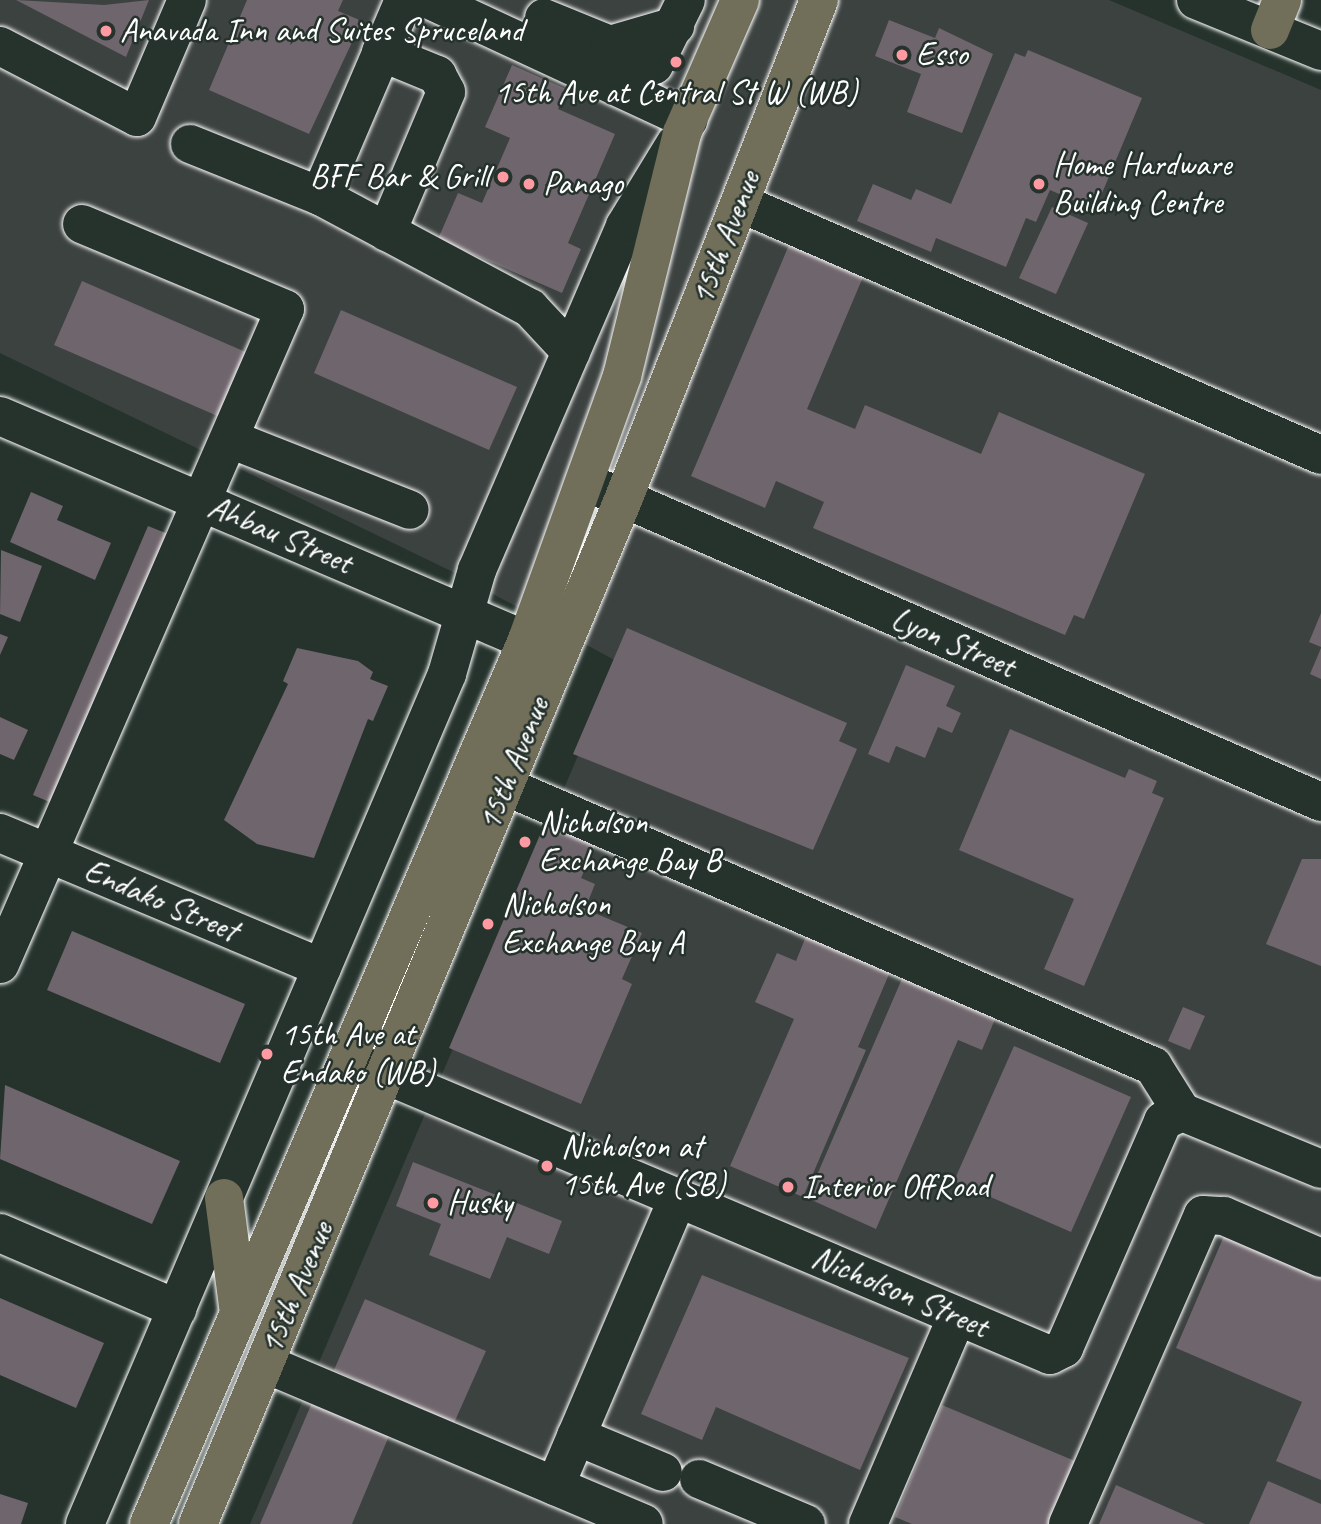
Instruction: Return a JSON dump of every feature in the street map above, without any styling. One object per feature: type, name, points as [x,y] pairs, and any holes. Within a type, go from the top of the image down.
[{"type":"main road","name":"15th Avenue","points":[[198,1524],[505,786],[586,482],[622,376],[685,127],[740,0]]},
{"type":"main road","points":[[790,75],[801,0]]},
{"type":"main road","name":"15th Avenue","points":[[149,1524],[348,1059],[543,647],[623,500],[819,0]]},
{"type":"main road","points":[[223,1198],[239,1313]]},
{"type":"street","points":[[0,47],[137,117],[187,0]]},
{"type":"street","points":[[320,196],[404,0]]},
{"type":"street","points":[[430,0],[542,22],[610,45],[622,60],[654,65],[681,13]]},
{"type":"street","points":[[1196,0],[1276,15],[1321,51]]},
{"type":"street","points":[[542,22],[685,127]]},
{"type":"street","points":[[381,52],[437,75],[446,92],[387,232]]},
{"type":"street","name":"15th Avenue","points":[[85,1524],[447,674],[477,570],[625,226],[685,127]]},
{"type":"street","points":[[190,144],[320,196],[530,308],[571,352]]},
{"type":"street","points":[[740,203],[1321,455]]},
{"type":"street","points":[[0,964],[203,503],[285,309],[82,224]]},
{"type":"street","name":"Ahbau Street","points":[[0,416],[543,647]]},
{"type":"street","points":[[230,439],[410,510]]},
{"type":"street","name":"Lyon Street","points":[[586,482],[1321,802]]},
{"type":"street","points":[[505,786],[1153,1066],[1182,1112],[1321,1169]]},
{"type":"street","name":"Endako Street","points":[[0,833],[322,968]]},
{"type":"street","name":"Nicholson Street","points":[[348,1059],[957,1316],[1059,1355],[1163,1121],[1182,1112]]},
{"type":"street","points":[[555,1486],[678,1198]]},
{"type":"street","points":[[1068,1524],[1203,1215],[1224,1216],[1321,1258]]},
{"type":"street","points":[[0,1233],[177,1308]]},
{"type":"street","points":[[868,1524],[957,1316]]},
{"type":"street","points":[[266,1364],[644,1524]]},
{"type":"street","points":[[576,1436],[806,1524]]},
{"type":"shaded area","points":[[0,0],[1109,0],[1321,90],[1321,1524],[250,1524],[618,662],[451,571],[0,353]]},
{"type":"building","name":"Anavada Inn and Suites Spruceland","points":[[16,0],[104,5],[149,0],[126,57]]},
{"type":"building","points":[[247,0],[343,0],[338,11],[362,21],[309,134],[209,90]]},
{"type":"building","points":[[889,20],[935,38],[939,28],[993,54],[962,133],[907,112],[921,74],[875,56]]},
{"type":"building","points":[[1028,50],[1142,98],[1100,198],[1092,195],[1087,206],[1050,190],[1036,222],[1026,218],[1006,267],[936,238],[931,252],[857,221],[873,184],[911,200],[916,189],[951,204],[1015,53],[1025,57]]},
{"type":"building","points":[[512,65],[566,89],[558,109],[615,134],[568,243],[581,249],[562,293],[438,239],[458,193],[482,203],[510,138],[485,127]]},
{"type":"building","points":[[1052,207],[1088,223],[1056,294],[1019,278]]},
{"type":"building","points":[[789,245],[863,277],[807,409],[855,429],[865,405],[981,454],[999,412],[1145,474],[1084,619],[1074,615],[1065,635],[813,528],[824,502],[776,481],[765,508],[691,476]]},
{"type":"building","points":[[82,281],[257,357],[229,421],[54,345]]},
{"type":"building","points":[[341,310],[517,387],[489,450],[314,373]]},
{"type":"building","points":[[31,492],[63,506],[57,520],[111,543],[95,580],[10,542]]},
{"type":"building","points":[[148,526],[173,536],[59,806],[33,795]]},
{"type":"building","points":[[1,550],[42,566],[20,622],[0,614]]},
{"type":"building","points":[[1321,613],[1321,647],[1309,642]]},
{"type":"building","points":[[627,628],[847,723],[839,741],[857,749],[813,850],[573,754]]},
{"type":"building","points":[[0,634],[8,637],[0,655]]},
{"type":"building","points":[[297,648],[358,661],[373,672],[370,679],[388,686],[373,721],[368,719],[314,858],[257,844],[224,820],[288,684],[283,681]]},
{"type":"building","points":[[1321,648],[1321,679],[1310,674]]},
{"type":"building","points":[[906,665],[955,686],[946,706],[961,713],[952,733],[938,727],[925,758],[896,746],[889,763],[868,754]]},
{"type":"building","points":[[0,717],[28,730],[14,760],[0,754]]},
{"type":"building","points":[[1010,729],[1125,778],[1129,769],[1157,781],[1152,793],[1164,798],[1084,986],[1044,969],[1074,899],[959,850]]},
{"type":"building","points":[[548,816],[597,842],[581,878],[595,884],[585,909],[642,933],[622,979],[632,984],[581,1104],[449,1048]]},
{"type":"building","points":[[1302,859],[1321,859],[1321,966],[1266,944]]},
{"type":"building","points":[[811,924],[895,960],[858,1047],[866,1050],[803,1197],[730,1166],[794,1019],[755,1002],[777,953],[796,961]]},
{"type":"building","points":[[72,931],[245,1004],[220,1063],[47,990]]},
{"type":"building","points":[[908,965],[1001,1005],[982,1050],[958,1040],[876,1229],[807,1198]]},
{"type":"building","points":[[1183,1007],[1205,1016],[1190,1050],[1168,1041]]},
{"type":"building","points":[[1014,1046],[1131,1097],[1071,1232],[954,1181]]},
{"type":"building","points":[[5,1085],[180,1161],[152,1224],[0,1159]]},
{"type":"building","points":[[413,1162],[562,1221],[549,1254],[507,1237],[490,1279],[429,1255],[441,1224],[396,1206]]},
{"type":"building","points":[[1224,1236],[1321,1278],[1321,1480],[1276,1461],[1302,1402],[1176,1348]]},
{"type":"building","points":[[702,1275],[909,1358],[860,1470],[716,1407],[702,1440],[641,1414]]},
{"type":"building","points":[[0,1298],[104,1343],[76,1408],[0,1375]]},
{"type":"building","points":[[365,1299],[486,1351],[454,1423],[334,1370]]},
{"type":"building","points":[[317,1391],[394,1424],[352,1524],[260,1524]]},
{"type":"building","points":[[942,1405],[1082,1464],[1057,1524],[912,1524],[895,1517]]},
{"type":"building","points":[[1268,1481],[1321,1504],[1321,1524],[1249,1524]]},
{"type":"building","points":[[1116,1485],[1205,1524],[1099,1524]]},
{"type":"building","points":[[0,1494],[28,1503],[21,1524],[0,1524]]},
{"type":"place","name":"Anavada Inn and Suites Spruceland","points":[[106,31]]},
{"type":"place","name":"Esso","points":[[902,55]]},
{"type":"place","name":"15th Ave at Central St W (WB)","points":[[676,62]]},
{"type":"place","name":"BFF Bar & Grill","points":[[503,177]]},
{"type":"place","name":"Panago","points":[[529,184]]},
{"type":"place","name":"Home Hardware Building Centre","points":[[1039,184]]},
{"type":"place","name":"Nicholson Exchange Bay B","points":[[525,842]]},
{"type":"place","name":"Nicholson Exchange Bay A","points":[[488,924]]},
{"type":"place","name":"15th Ave at Endako (WB)","points":[[267,1054]]},
{"type":"place","name":"Nicholson at 15th Ave (SB)","points":[[547,1166]]},
{"type":"place","name":"Interior OffRoad","points":[[788,1187]]},
{"type":"place","name":"Husky","points":[[433,1203]]}]
